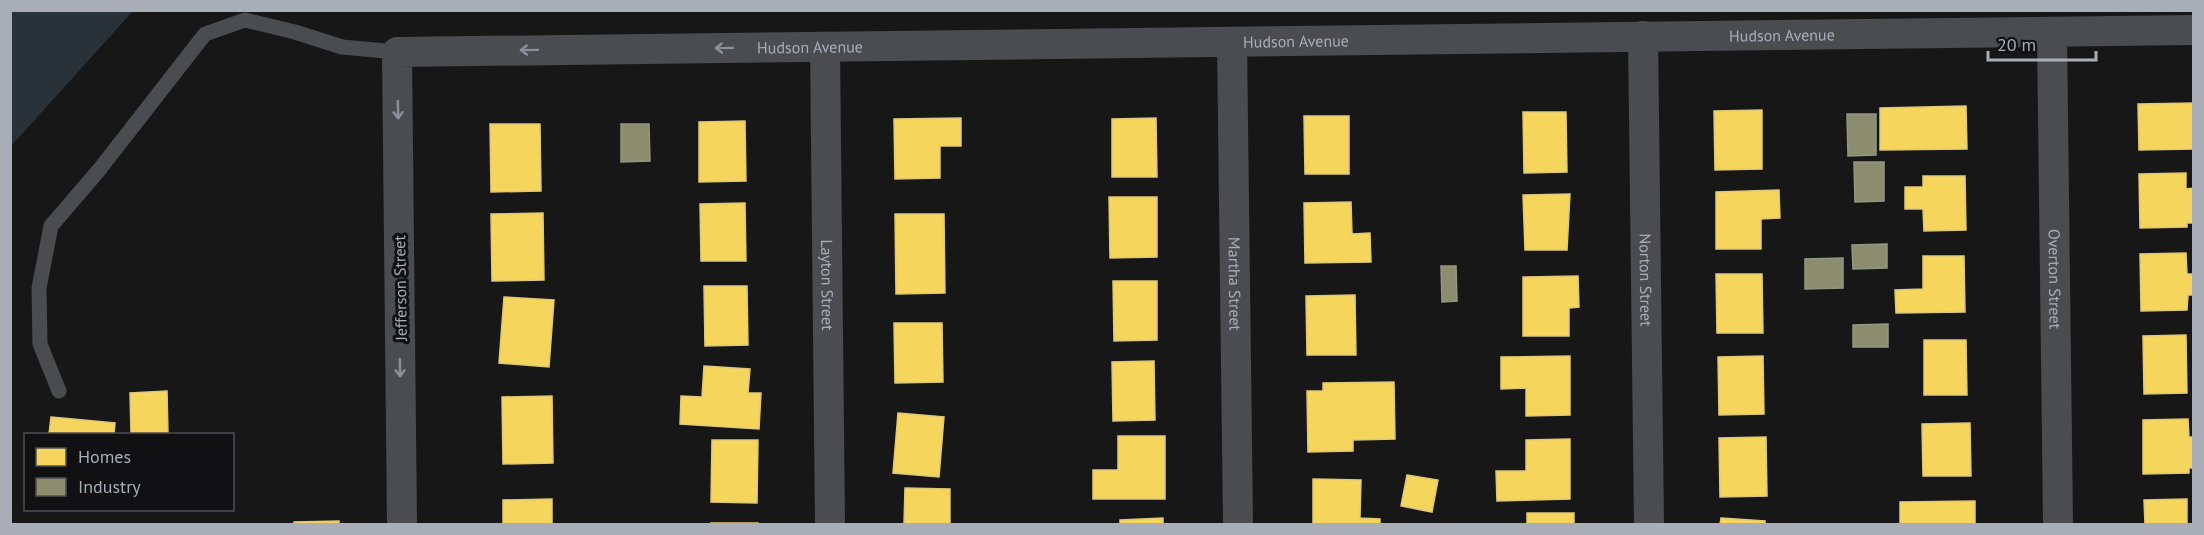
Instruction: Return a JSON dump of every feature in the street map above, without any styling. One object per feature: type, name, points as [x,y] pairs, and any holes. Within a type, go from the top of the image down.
[{"type":"street","name":"Hudson Avenue","points":[[397,52],[2193,30]]},
{"type":"street","name":"Overton Street","points":[[2052,33],[2058,525]]},
{"type":"street","name":"Norton Street","points":[[1643,36],[1649,525]]},
{"type":"street","name":"Martha Street","points":[[1232,42],[1238,525]]},
{"type":"street","name":"Layton Street","points":[[825,47],[830,525]]},
{"type":"street","name":"Jefferson Street","points":[[397,52],[402,525]]},
{"type":"lane","points":[[59,391],[40,344],[39,288],[51,226],[99,170],[205,34],[244,20],[295,32],[342,47],[397,52]]},
{"type":"shaded area","points":[[10,11],[133,11],[11,146]]},
{"type":"building: Homes","points":[[2194,103],[2194,149],[2139,150],[2138,104]]},
{"type":"building: Homes","points":[[1966,106],[1967,149],[1880,150],[1880,108]]},
{"type":"building: Homes","points":[[1762,110],[1762,169],[1715,170],[1714,111]]},
{"type":"building: Homes","points":[[1523,112],[1566,112],[1567,172],[1524,173]]},
{"type":"building: Homes","points":[[1304,116],[1349,116],[1349,174],[1305,174]]},
{"type":"building: Homes","points":[[961,118],[961,146],[940,146],[940,178],[895,179],[894,119]]},
{"type":"building: Homes","points":[[1156,118],[1157,177],[1112,177],[1112,119]]},
{"type":"building: Homes","points":[[745,121],[746,181],[699,182],[699,122]]},
{"type":"building: Homes","points":[[490,124],[540,124],[541,191],[491,192]]},
{"type":"building: Homes","points":[[2186,173],[2186,189],[2194,188],[2194,223],[2187,223],[2187,227],[2140,228],[2139,174]]},
{"type":"building: Homes","points":[[1923,176],[1965,176],[1966,230],[1924,231],[1923,209],[1905,209],[1905,187],[1923,187]]},
{"type":"building: Homes","points":[[1779,190],[1780,218],[1761,219],[1761,249],[1716,249],[1716,192]]},
{"type":"building: Homes","points":[[1570,194],[1567,250],[1525,250],[1523,195]]},
{"type":"building: Homes","points":[[1109,197],[1157,197],[1157,257],[1110,258]]},
{"type":"building: Homes","points":[[1351,202],[1352,234],[1370,233],[1371,262],[1305,263],[1304,203]]},
{"type":"building: Homes","points":[[745,203],[746,261],[701,261],[700,204]]},
{"type":"building: Homes","points":[[543,213],[544,280],[492,281],[491,214]]},
{"type":"building: Homes","points":[[895,214],[944,214],[945,293],[896,294]]},
{"type":"building: Homes","points":[[2186,253],[2187,274],[2194,274],[2194,295],[2188,295],[2187,310],[2141,311],[2140,254]]},
{"type":"building: Homes","points":[[1923,256],[1964,256],[1965,312],[1896,313],[1895,290],[1923,289]]},
{"type":"building: Homes","points":[[1716,274],[1762,274],[1763,333],[1717,333]]},
{"type":"building: Homes","points":[[1578,276],[1579,307],[1569,308],[1569,336],[1523,336],[1523,277]]},
{"type":"building: Homes","points":[[1113,281],[1157,281],[1157,340],[1114,341]]},
{"type":"building: Homes","points":[[704,286],[747,286],[748,345],[705,346]]},
{"type":"building: Homes","points":[[1355,295],[1356,355],[1307,355],[1306,296]]},
{"type":"building: Homes","points":[[504,297],[554,300],[549,367],[499,363]]},
{"type":"building: Homes","points":[[894,323],[942,323],[943,382],[895,383]]},
{"type":"building: Homes","points":[[2186,335],[2187,393],[2144,394],[2143,336]]},
{"type":"building: Homes","points":[[1924,340],[1966,340],[1967,395],[1924,395]]},
{"type":"building: Homes","points":[[1570,356],[1570,415],[1526,416],[1526,388],[1501,389],[1501,357]]},
{"type":"building: Homes","points":[[1763,356],[1764,414],[1719,415],[1718,357]]},
{"type":"building: Homes","points":[[1154,361],[1155,420],[1113,421],[1112,362]]},
{"type":"building: Homes","points":[[704,366],[750,369],[748,393],[761,393],[759,429],[680,424],[681,396],[702,397]]},
{"type":"building: Homes","points":[[1394,382],[1395,439],[1353,440],[1353,451],[1308,452],[1307,391],[1323,391],[1323,383]]},
{"type":"building: Homes","points":[[167,391],[168,433],[131,433],[130,393]]},
{"type":"building: Homes","points":[[552,396],[553,463],[503,464],[502,397]]},
{"type":"building: Homes","points":[[898,413],[944,417],[939,477],[893,473]]},
{"type":"building: Homes","points":[[51,417],[115,423],[114,433],[49,433]]},
{"type":"building: Homes","points":[[2188,419],[2189,437],[2194,437],[2194,468],[2189,468],[2189,473],[2143,474],[2143,420]]},
{"type":"building: Homes","points":[[1970,423],[1971,476],[1923,476],[1922,424]]},
{"type":"building: Homes","points":[[1118,436],[1165,436],[1165,499],[1093,499],[1093,470],[1118,470]]},
{"type":"building: Homes","points":[[1766,437],[1767,496],[1720,497],[1719,438]]},
{"type":"building: Homes","points":[[1570,439],[1570,499],[1497,501],[1496,471],[1526,471],[1526,440]]},
{"type":"building: Homes","points":[[712,440],[758,440],[757,503],[711,502]]},
{"type":"building: Homes","points":[[1407,475],[1438,480],[1432,512],[1401,506]]},
{"type":"building: Homes","points":[[1313,479],[1361,480],[1360,518],[1380,519],[1380,524],[1313,524]]},
{"type":"building: Homes","points":[[905,488],[950,489],[950,524],[904,524]]},
{"type":"building: Homes","points":[[552,499],[552,524],[503,524],[503,500]]},
{"type":"building: Homes","points":[[2187,499],[2187,524],[2145,524],[2144,500]]},
{"type":"building: Homes","points":[[1975,501],[1975,524],[1900,524],[1900,502]]},
{"type":"building: Homes","points":[[1527,513],[1574,513],[1574,524],[1527,524]]},
{"type":"building: Homes","points":[[1163,518],[1163,524],[1120,524],[1120,520]]},
{"type":"building: Homes","points":[[1721,518],[1765,521],[1765,524],[1720,524]]},
{"type":"building: Homes","points":[[339,521],[339,524],[294,524],[294,522]]},
{"type":"building: Homes","points":[[758,523],[758,524],[711,524]]},
{"type":"building: Industry","points":[[1847,114],[1876,114],[1876,155],[1848,156]]},
{"type":"building: Industry","points":[[621,124],[649,124],[650,161],[621,162]]},
{"type":"building: Industry","points":[[1854,162],[1884,162],[1884,201],[1855,202]]},
{"type":"building: Industry","points":[[1887,244],[1887,268],[1853,269],[1852,245]]},
{"type":"building: Industry","points":[[1843,258],[1843,288],[1805,289],[1805,259]]},
{"type":"building: Industry","points":[[1441,266],[1456,266],[1457,301],[1442,302]]},
{"type":"building: Industry","points":[[1888,324],[1888,347],[1853,347],[1853,325]]}]
